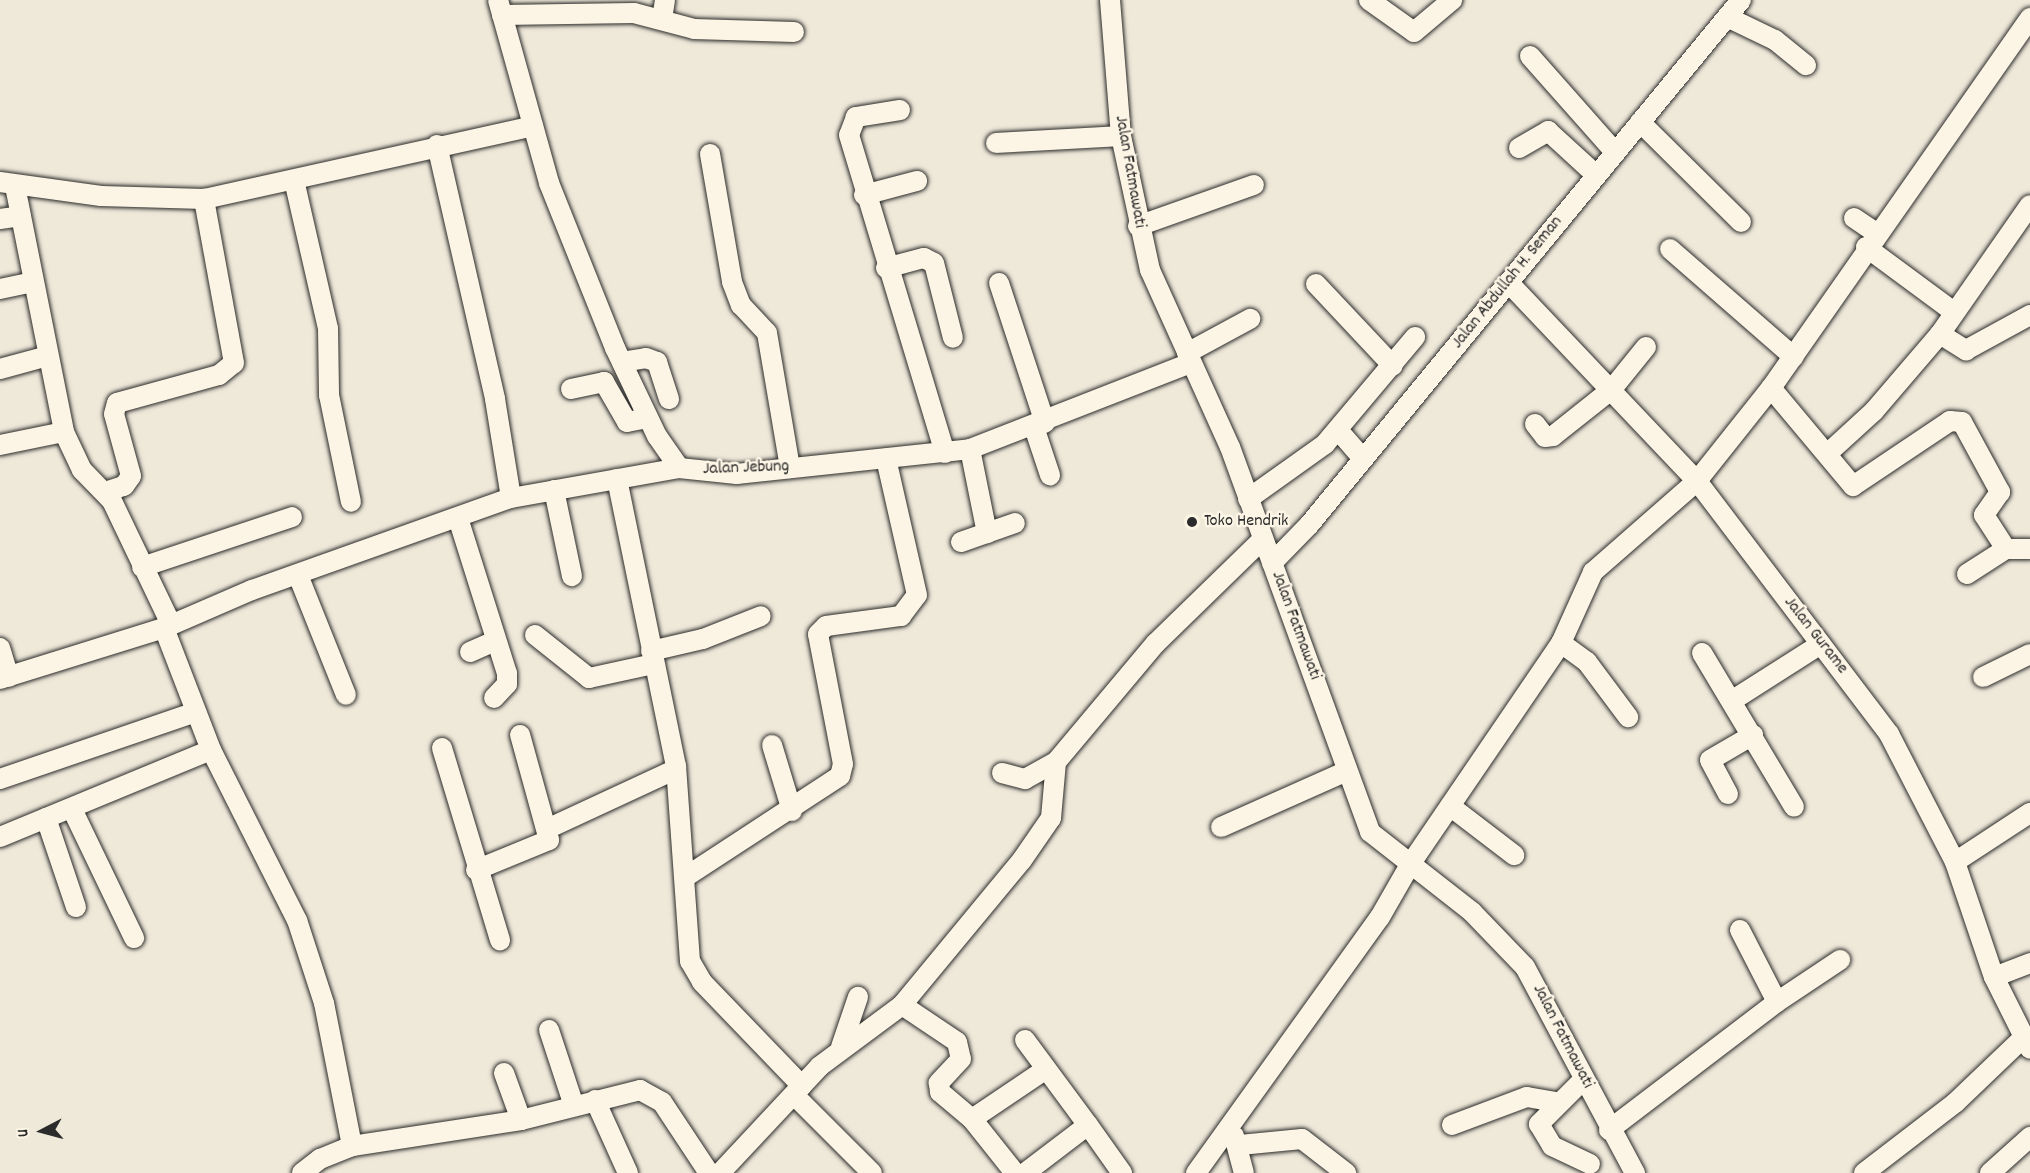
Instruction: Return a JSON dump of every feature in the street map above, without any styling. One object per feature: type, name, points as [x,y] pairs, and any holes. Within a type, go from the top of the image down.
[{"type":"street","name":"Jalan Fatmawati","points":[[1110,0],[1121,136],[1138,226],[1150,270],[1248,499],[1370,832],[1472,912],[1525,967],[1609,1130],[1635,1173]]},
{"type":"street","points":[[1369,0],[1414,32],[1452,0]]},
{"type":"street","points":[[1736,5],[1806,65]]},
{"type":"street","name":"Jalan Abdullah H. Seman","points":[[1272,563],[1363,459],[1736,5]]},
{"type":"street","points":[[500,8],[634,12],[663,10],[735,33],[794,32]]},
{"type":"street","name":"Jalan Jebung","points":[[500,8],[549,183],[622,362],[648,418],[679,468],[712,474],[970,449],[1039,425],[1189,358],[1250,318]]},
{"type":"street","points":[[1196,1173],[1235,1137],[1322,1006],[1411,863],[1561,643],[1600,563],[1697,481],[1771,388],[1871,240],[2030,18]]},
{"type":"street","points":[[1530,56],[1615,152]]},
{"type":"street","points":[[900,110],[856,117],[850,124],[864,195],[945,453]]},
{"type":"street","points":[[1640,122],[1741,222]]},
{"type":"street","points":[[7,184],[149,200],[204,199],[294,180],[437,145],[532,126]]},
{"type":"street","points":[[1519,147],[1548,131],[1596,176]]},
{"type":"street","points":[[996,143],[1121,136]]},
{"type":"street","points":[[437,145],[495,399],[511,498]]},
{"type":"street","points":[[710,154],[732,282],[741,305],[767,333],[790,468]]},
{"type":"street","points":[[294,180],[328,329],[329,395],[351,502]]},
{"type":"street","points":[[864,195],[917,181]]},
{"type":"street","points":[[7,184],[21,216],[64,432],[82,470],[105,492],[142,567],[167,625],[196,712],[212,750],[300,930],[324,1003],[352,1146]]},
{"type":"street","points":[[1138,226],[1254,186]]},
{"type":"street","points":[[105,492],[124,486],[130,476],[114,414],[117,403],[219,375],[234,363],[204,199]]},
{"type":"street","points":[[1827,454],[1874,411],[1940,334],[2030,205]]},
{"type":"street","points":[[0,219],[21,216]]},
{"type":"street","points":[[1854,218],[1871,240],[1954,312]]},
{"type":"street","points":[[1670,249],[1794,357]]},
{"type":"street","points":[[886,268],[924,258],[934,263],[953,338]]},
{"type":"street","points":[[0,289],[33,282]]},
{"type":"street","points":[[999,283],[1039,425],[1050,475]]},
{"type":"street","name":"Jalan Gurame","points":[[1509,283],[1697,481],[1888,734],[1955,862],[1994,978],[2027,1043]]},
{"type":"street","points":[[1316,284],[1393,366]]},
{"type":"street","points":[[1940,334],[1966,350],[2030,315]]},
{"type":"street","points":[[1248,499],[1295,470],[1338,430],[1415,337]]},
{"type":"street","points":[[1535,424],[1542,435],[1553,436],[1612,389],[1646,347]]},
{"type":"street","points":[[0,369],[48,356]]},
{"type":"street","points":[[622,362],[646,358],[657,362],[669,399]]},
{"type":"street","points":[[571,389],[608,384],[625,420],[648,418]]},
{"type":"street","points":[[1771,388],[1827,454],[1848,484],[1859,485],[1950,421],[1962,422],[2000,492],[1984,515],[2006,549]]},
{"type":"street","points":[[1338,430],[1363,459]]},
{"type":"street","points":[[0,445],[64,432]]},
{"type":"street","points":[[970,449],[987,533]]},
{"type":"street","points":[[687,876],[838,780],[843,764],[819,630],[901,616],[917,595],[886,458]]},
{"type":"street","points":[[0,648],[4,678],[167,625],[511,498],[679,468]]},
{"type":"street","points":[[617,479],[676,769],[694,972],[872,1173]]},
{"type":"street","points":[[554,490],[572,576]]},
{"type":"street","points":[[142,567],[292,517]]},
{"type":"street","points":[[458,518],[508,679],[494,698]]},
{"type":"street","points":[[961,542],[1015,523]]},
{"type":"street","points":[[1002,773],[1025,779],[1056,762],[1156,643],[1263,539]]},
{"type":"street","points":[[1967,574],[2006,549],[2030,549]]},
{"type":"street","points":[[298,575],[346,694]]},
{"type":"street","points":[[535,635],[589,678],[653,658],[761,616]]},
{"type":"street","points":[[470,652],[495,641]]},
{"type":"street","points":[[1561,643],[1587,663],[1628,717]]},
{"type":"street","points":[[1733,700],[1821,644]]},
{"type":"street","points":[[1702,653],[1733,700],[1794,807]]},
{"type":"street","points":[[1983,677],[2030,654]]},
{"type":"street","points":[[0,779],[196,712]]},
{"type":"street","points":[[476,870],[543,846],[547,829],[520,735]]},
{"type":"street","points":[[1728,794],[1710,760],[1753,735]]},
{"type":"street","points":[[772,745],[792,811]]},
{"type":"street","points":[[442,748],[476,870],[500,940]]},
{"type":"street","points":[[0,837],[46,818],[73,810],[212,750]]},
{"type":"street","points":[[720,1173],[841,1047],[902,1005],[1051,818],[1056,762]]},
{"type":"street","points":[[547,829],[676,769]]},
{"type":"street","points":[[1221,827],[1347,771]]},
{"type":"street","points":[[1450,806],[1514,855]]},
{"type":"street","points":[[73,810],[134,938]]},
{"type":"street","points":[[1955,862],[2030,813]]},
{"type":"street","points":[[46,818],[76,907]]},
{"type":"street","points":[[1740,930],[1777,1002]]},
{"type":"street","points":[[1609,1130],[1777,1002],[1840,960]]},
{"type":"street","points":[[1994,978],[2030,963]]},
{"type":"street","points":[[841,1047],[858,997]]},
{"type":"street","points":[[902,1005],[960,1045],[961,1059],[938,1087],[942,1097],[972,1119],[1015,1173]]},
{"type":"street","points":[[549,1030],[574,1106]]},
{"type":"street","points":[[1025,1040],[1122,1173]]},
{"type":"street","points":[[1864,1173],[2027,1043]]},
{"type":"street","points":[[972,1119],[1046,1069]]},
{"type":"street","points":[[504,1073],[520,1120]]},
{"type":"street","points":[[1584,1079],[1555,1102],[1540,1119],[1543,1138],[1590,1164]]},
{"type":"street","points":[[302,1173],[320,1159],[352,1146],[520,1120],[628,1090],[652,1093],[709,1173]]},
{"type":"street","points":[[1452,1125],[1527,1096],[1555,1102]]},
{"type":"street","points":[[595,1100],[628,1173]]},
{"type":"street","points":[[1024,1173],[1088,1125]]},
{"type":"street","points":[[1235,1137],[1244,1173]]},
{"type":"street","points":[[1235,1137],[1302,1139],[1346,1173]]},
{"type":"street","points":[[1990,1173],[2030,1137]]},
{"type":"place","name":"Toko Hendrik","points":[[1192,522]]}]
